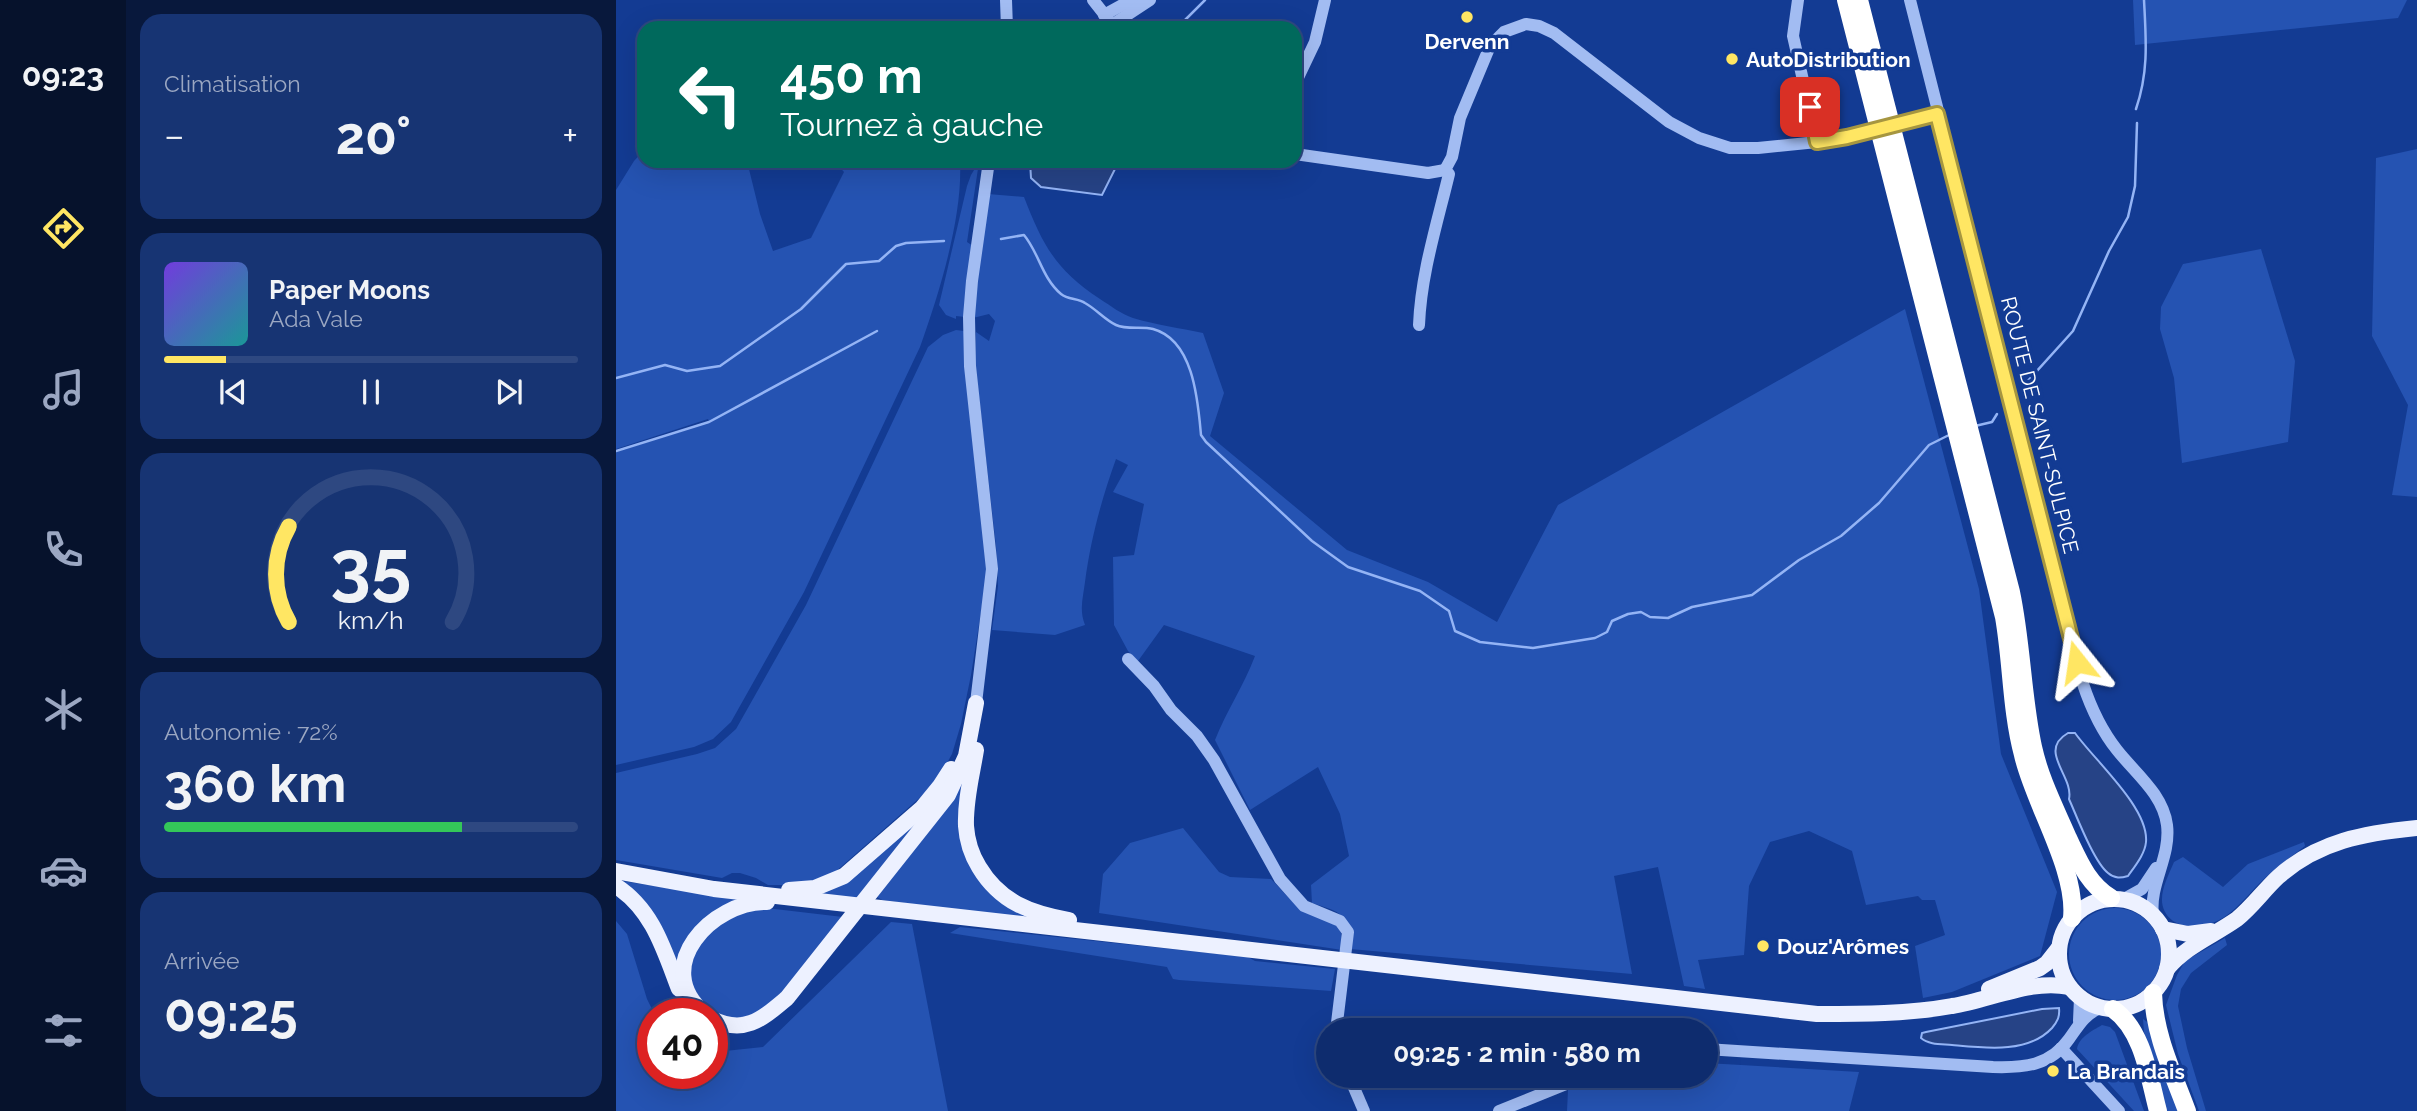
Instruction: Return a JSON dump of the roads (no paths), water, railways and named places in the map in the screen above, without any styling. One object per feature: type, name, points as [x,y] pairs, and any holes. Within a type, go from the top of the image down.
[{"type":"highway","points":[[1846,0],[2016,615],[2028,719],[2039,767],[2053,805],[2085,871],[2094,885],[2118,899]]},
{"type":"highway","points":[[1859,0],[1963,431],[2004,617],[2022,752],[2033,791],[2067,877],[2072,918]]},
{"type":"highway","points":[[2153,993],[2164,1050],[2187,1111]]},
{"type":"highway","points":[[2106,1008],[2131,1027],[2158,1109]]},
{"type":"main road","points":[[714,889],[744,886],[803,890],[844,876],[922,808],[940,786],[957,757],[976,703]]},
{"type":"main road","points":[[976,703],[977,738],[966,827],[972,855],[991,885],[1008,900],[1033,912],[1160,934],[1181,941]]},
{"type":"main road","points":[[728,1024],[751,1024],[765,1017],[787,998],[948,795],[966,755],[976,703]]},
{"type":"main road","points":[[616,871],[714,889],[1773,1010],[1860,1014],[1951,1007],[2044,985],[2075,992],[2106,1008],[2135,1005],[2153,993],[2167,969],[2182,953],[2244,913],[2290,867],[2312,853],[2354,836],[2417,828]]},
{"type":"main road","points":[[616,886],[634,900],[650,919],[683,998]]},
{"type":"main road","points":[[1912,1010],[1968,997],[2032,972],[2047,963],[2058,949],[2063,932],[2072,918],[2089,904],[2118,899],[2140,905],[2153,915],[2164,929],[2169,948],[2167,969]]},
{"type":"main road","points":[[692,998],[688,993],[683,971],[689,948],[709,924],[728,911],[754,902],[813,906],[832,902]]},
{"type":"main road","points":[[2164,929],[2188,934],[2220,929]]},
{"type":"main road","points":[[2058,949],[2060,969],[2075,992]]},
{"type":"main road","points":[[728,1031],[760,1027],[780,1012],[787,998]]},
{"type":"street","points":[[1006,0],[1007,21]]},
{"type":"street","points":[[1093,0],[1109,21]]},
{"type":"street","points":[[1302,69],[1315,42],[1325,0]]},
{"type":"street","points":[[1798,0],[1793,36],[1817,142]]},
{"type":"street","name":"ROUTE DE SAINT-SULPICE","points":[[1910,0],[2083,684],[2092,711],[2102,729],[2148,786],[2162,808],[2167,825],[2165,859],[2153,895],[2153,915]]},
{"type":"street","points":[[1113,21],[1148,1]]},
{"type":"street","points":[[1419,326],[1427,269],[1448,174],[1446,170],[1452,157],[1464,108],[1490,46],[1504,32],[1526,24],[1554,33],[1669,122],[1699,138],[1730,148],[1817,142],[1937,114]]},
{"type":"street","points":[[1302,155],[1428,173],[1446,170]]},
{"type":"street","points":[[976,703],[992,569],[970,366],[969,332],[972,281],[988,168]]},
{"type":"street","points":[[1128,659],[1154,686],[1214,760],[1280,879],[1304,906],[1340,921],[1348,932],[1338,1018]]},
{"type":"street","points":[[2118,899],[2142,889],[2161,859],[2167,842]]},
{"type":"street","points":[[2075,992],[2079,1021]]},
{"type":"street","points":[[1718,1050],[2015,1068],[2039,1063],[2061,1048],[2079,1021],[2088,1014],[2106,1008]]},
{"type":"street","points":[[2061,1048],[2119,1111]]},
{"type":"street","points":[[1354,1088],[1364,1111]]},
{"type":"street","points":[[1499,1111],[1556,1088]]},
{"type":"waterway","points":[[1184,21],[1205,0]]},
{"type":"waterway","points":[[2136,109],[2145,68],[2144,0]]},
{"type":"waterway","points":[[2026,383],[2073,331],[2109,251],[2128,217],[2135,186],[2137,123]]},
{"type":"waterway","points":[[1001,239],[1024,235],[1049,281],[1064,296],[1082,301],[1116,325],[1153,329],[1167,335],[1177,346],[1191,374],[1201,435],[1206,442],[1312,541],[1348,567],[1420,591],[1449,611],[1455,631],[1480,642],[1533,648],[1595,638],[1607,632],[1612,621],[1628,614],[1641,612],[1650,617],[1668,618],[1692,607],[1752,595],[1799,560],[1841,536],[1879,503],[1929,445],[1949,435]]},
{"type":"waterway","points":[[616,378],[665,365],[687,371],[720,366],[801,309],[846,264],[879,261],[896,246],[906,243],[944,241]]},
{"type":"waterway","points":[[616,451],[709,422],[877,331]]},
{"type":"waterway","points":[[1975,426],[1992,422],[1997,414]]},
{"type":"place","name":"Dervenn","points":[[1467,17]]},
{"type":"place","name":"AutoDistribution","points":[[1732,59]]},
{"type":"place","name":"Douz'Arômes","points":[[1763,946]]},
{"type":"place","name":"La Brandais","points":[[2053,1071]]}]
